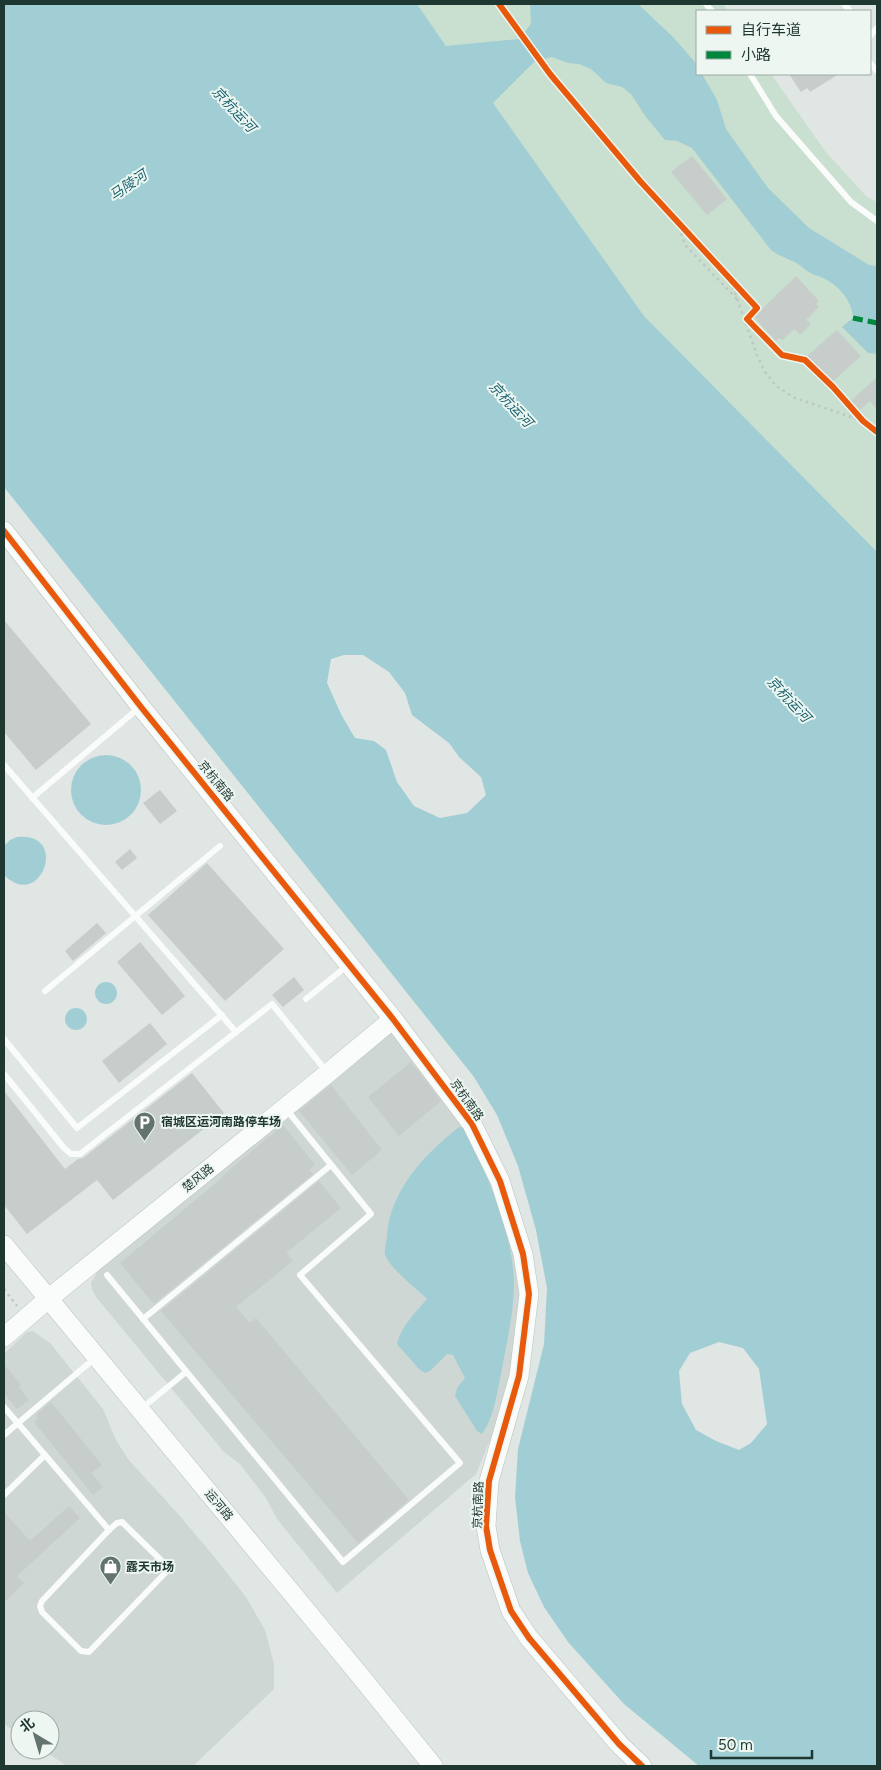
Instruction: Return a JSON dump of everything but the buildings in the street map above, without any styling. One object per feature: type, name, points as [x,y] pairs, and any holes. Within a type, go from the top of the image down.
[{"type":"street","name":"京杭南路","points":[[4,531],[141,706],[393,1019],[472,1124],[500,1181],[523,1254],[529,1294],[519,1376],[489,1481],[486,1526],[490,1550],[511,1611],[528,1638],[614,1738],[642,1766]]},
{"type":"street","name":"楚风路","points":[[4,1337],[48,1299],[328,1074],[393,1019]]},
{"type":"street","name":"运河路","points":[[4,1245],[433,1766]]},
{"type":"lane","points":[[751,75],[776,116],[851,202],[877,220]]},
{"type":"lane","points":[[32,798],[141,706]]},
{"type":"lane","points":[[4,765],[236,1032]]},
{"type":"lane","points":[[45,991],[220,846]]},
{"type":"lane","points":[[306,999],[349,964]]},
{"type":"lane","points":[[4,1074],[64,1148],[71,1154],[80,1154],[272,1004],[328,1074]]},
{"type":"lane","points":[[4,1039],[77,1128],[222,1015]]},
{"type":"lane","points":[[107,1275],[343,1562],[460,1464],[300,1275],[372,1214],[285,1108]]},
{"type":"lane","points":[[142,1319],[331,1165]]},
{"type":"lane","points":[[4,1435],[96,1357]]},
{"type":"lane","points":[[140,1410],[186,1372]]},
{"type":"lane","points":[[4,1407],[109,1530]]},
{"type":"lane","points":[[5,1492],[46,1455]]},
{"type":"lane","points":[[117,1523],[124,1524],[168,1567],[168,1570],[89,1652],[84,1652],[42,1612],[40,1606],[42,1601],[109,1530],[117,1523]]},
{"type":"path","points":[[670,214],[689,234]]},
{"type":"path","points":[[676,221],[685,245],[738,300]]},
{"type":"path","points":[[720,268],[745,295]]},
{"type":"path","points":[[727,275],[738,300],[757,355],[765,372],[776,386],[795,398],[863,421]]},
{"type":"path","points":[[752,313],[747,319],[753,325]]},
{"type":"path","points":[[851,407],[870,427]]},
{"type":"path","points":[[4,1289],[27,1317]]},
{"type":"shaded area","points":[[394,1027],[482,1155],[509,1228],[521,1292],[510,1371],[493,1433],[476,1474],[337,1593],[277,1519],[266,1498],[240,1464],[224,1452],[96,1297],[91,1283],[98,1271]]},
{"type":"shaded area","points":[[33,1331],[50,1343],[103,1409],[116,1440],[128,1459],[216,1559],[246,1597],[265,1630],[274,1664],[274,1689],[193,1766],[67,1766],[58,1760],[60,1760],[60,1710],[10,1710],[10,1728],[4,1724],[4,1354],[27,1332]]},
{"type":"green space","points":[[417,4],[723,4],[727,10],[696,10],[696,75],[772,75],[825,151],[867,197],[877,202],[877,557],[644,316]]},
{"type":"water","points":[[4,4],[417,4],[446,46],[519,39],[531,24],[530,4],[638,4],[673,37],[694,61],[696,64],[696,75],[703,75],[717,100],[726,129],[768,188],[809,228],[869,265],[877,266],[877,354],[868,353],[842,327],[853,318],[850,304],[842,292],[831,282],[814,275],[771,250],[692,148],[677,141],[665,140],[646,117],[631,94],[622,87],[606,83],[591,69],[552,57],[535,61],[493,103],[644,316],[877,552],[877,1766],[699,1766],[624,1704],[568,1642],[544,1607],[528,1573],[520,1541],[515,1497],[518,1449],[544,1344],[547,1288],[536,1230],[518,1166],[497,1115],[474,1077],[4,487]],"holes":[[[344,655],[363,655],[389,672],[405,693],[412,715],[449,743],[459,757],[481,777],[486,795],[467,813],[440,818],[414,806],[397,782],[386,750],[374,741],[355,738],[342,716],[327,683],[331,659]],[[719,1342],[743,1348],[759,1369],[767,1424],[751,1443],[739,1450],[716,1441],[696,1430],[682,1404],[679,1371],[690,1353]]]},
{"type":"water","points":[[106,755],[119,758],[131,765],[138,777],[141,790],[138,803],[131,815],[119,822],[106,825],[93,822],[81,815],[74,803],[71,790],[74,777],[81,765],[93,758]]},
{"type":"water","points":[[17,837],[33,838],[43,846],[46,856],[44,868],[38,878],[29,884],[17,884],[4,875],[4,846],[10,840]]},
{"type":"water","points":[[106,982],[116,989],[117,993],[110,1003],[106,1004],[96,997],[95,993],[102,983]]},
{"type":"water","points":[[76,1008],[86,1015],[87,1019],[80,1029],[76,1030],[66,1023],[65,1019],[72,1009]]},
{"type":"water","points":[[459,1127],[465,1128],[497,1203],[509,1243],[514,1283],[510,1326],[497,1394],[490,1419],[482,1434],[477,1431],[455,1396],[457,1388],[465,1378],[453,1355],[447,1354],[430,1371],[425,1373],[419,1369],[397,1344],[405,1325],[427,1299],[391,1265],[385,1254],[390,1218],[402,1188],[422,1161]]},
{"type":"marked path","points":[[853,318],[877,323]]},
{"type":"cycle path","points":[[499,4],[550,74],[640,181],[757,308],[747,319],[782,355],[805,360],[833,387],[863,421],[877,432]]},
{"type":"cycle path","points":[[4,531],[141,707],[393,1019],[472,1124],[500,1181],[523,1254],[529,1294],[519,1376],[489,1481],[486,1526],[490,1550],[511,1611],[529,1638],[619,1744],[642,1766]]},
{"type":"place","name":"宿城区运河南路停车场","points":[[145,1141]]},
{"type":"place","name":"露天市场","points":[[110,1586]]},
{"type":"water label","name":"京杭运河","points":[[234,109]]},
{"type":"water label","name":"马陵河","points":[[128,185]]},
{"type":"water label","name":"京杭运河","points":[[511,404]]},
{"type":"water label","name":"京杭运河","points":[[789,699]]}]
